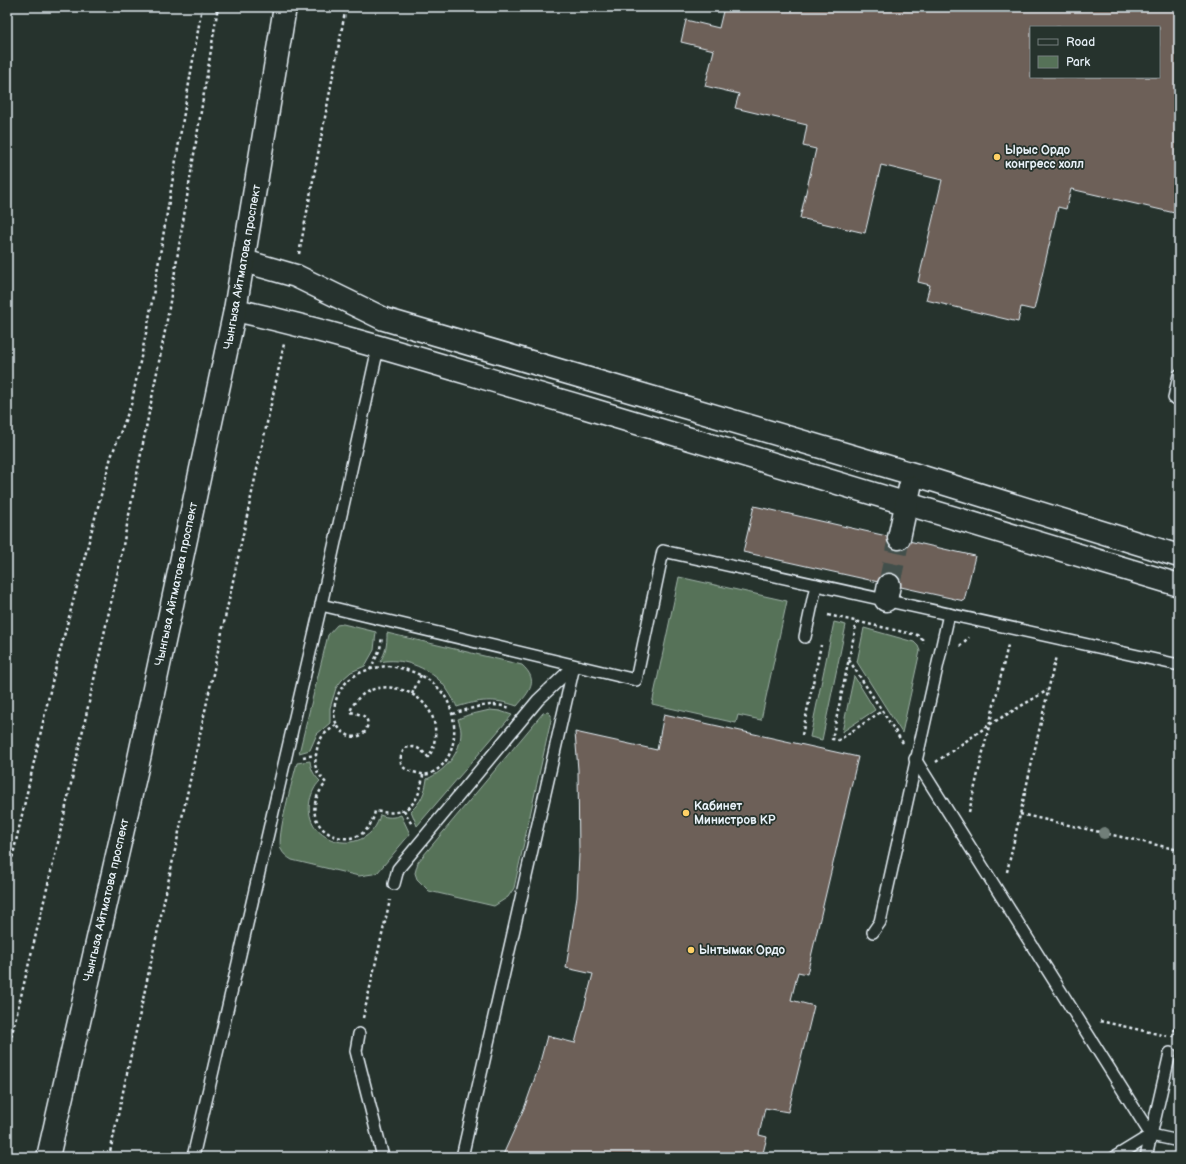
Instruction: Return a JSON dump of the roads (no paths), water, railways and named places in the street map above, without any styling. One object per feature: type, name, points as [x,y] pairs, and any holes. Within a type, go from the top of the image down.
[{"type":"street","name":"Чынгыза Айтматова проспект","points":[[48,1157],[136,768],[235,310],[286,7]]},
{"type":"street","points":[[244,261],[296,276],[384,319],[912,474],[1179,556]]},
{"type":"street","points":[[235,310],[288,322],[907,502],[1179,585]]},
{"type":"street","points":[[378,348],[384,319]]},
{"type":"street","points":[[899,538],[912,474]]},
{"type":"lane","points":[[193,1157],[321,605],[378,348]]},
{"type":"lane","points":[[1174,398],[1179,375]]},
{"type":"lane","points":[[321,605],[636,680],[663,551],[816,585],[888,593],[949,614],[1179,665]]},
{"type":"lane","points":[[805,637],[816,585]]},
{"type":"lane","points":[[873,932],[880,922],[915,759],[949,614]]},
{"type":"lane","points":[[394,884],[398,869],[538,700],[574,666]]},
{"type":"lane","points":[[462,1157],[574,666]]},
{"type":"lane","points":[[915,759],[1151,1135]]},
{"type":"lane","points":[[359,1034],[356,1051],[383,1157]]},
{"type":"lane","points":[[1146,1157],[1170,1053]]},
{"type":"lane","points":[[1115,1157],[1151,1135],[1179,1141]]},
{"type":"tunnel","points":[[889,585],[899,538]]},
{"type":"place","name":"Ырыс Ордо конгресс холл","points":[[997,157]]},
{"type":"place","name":"Кабинет Министров КР","points":[[686,813]]},
{"type":"place","name":"Ынтымак Ордо","points":[[691,950]]}]
